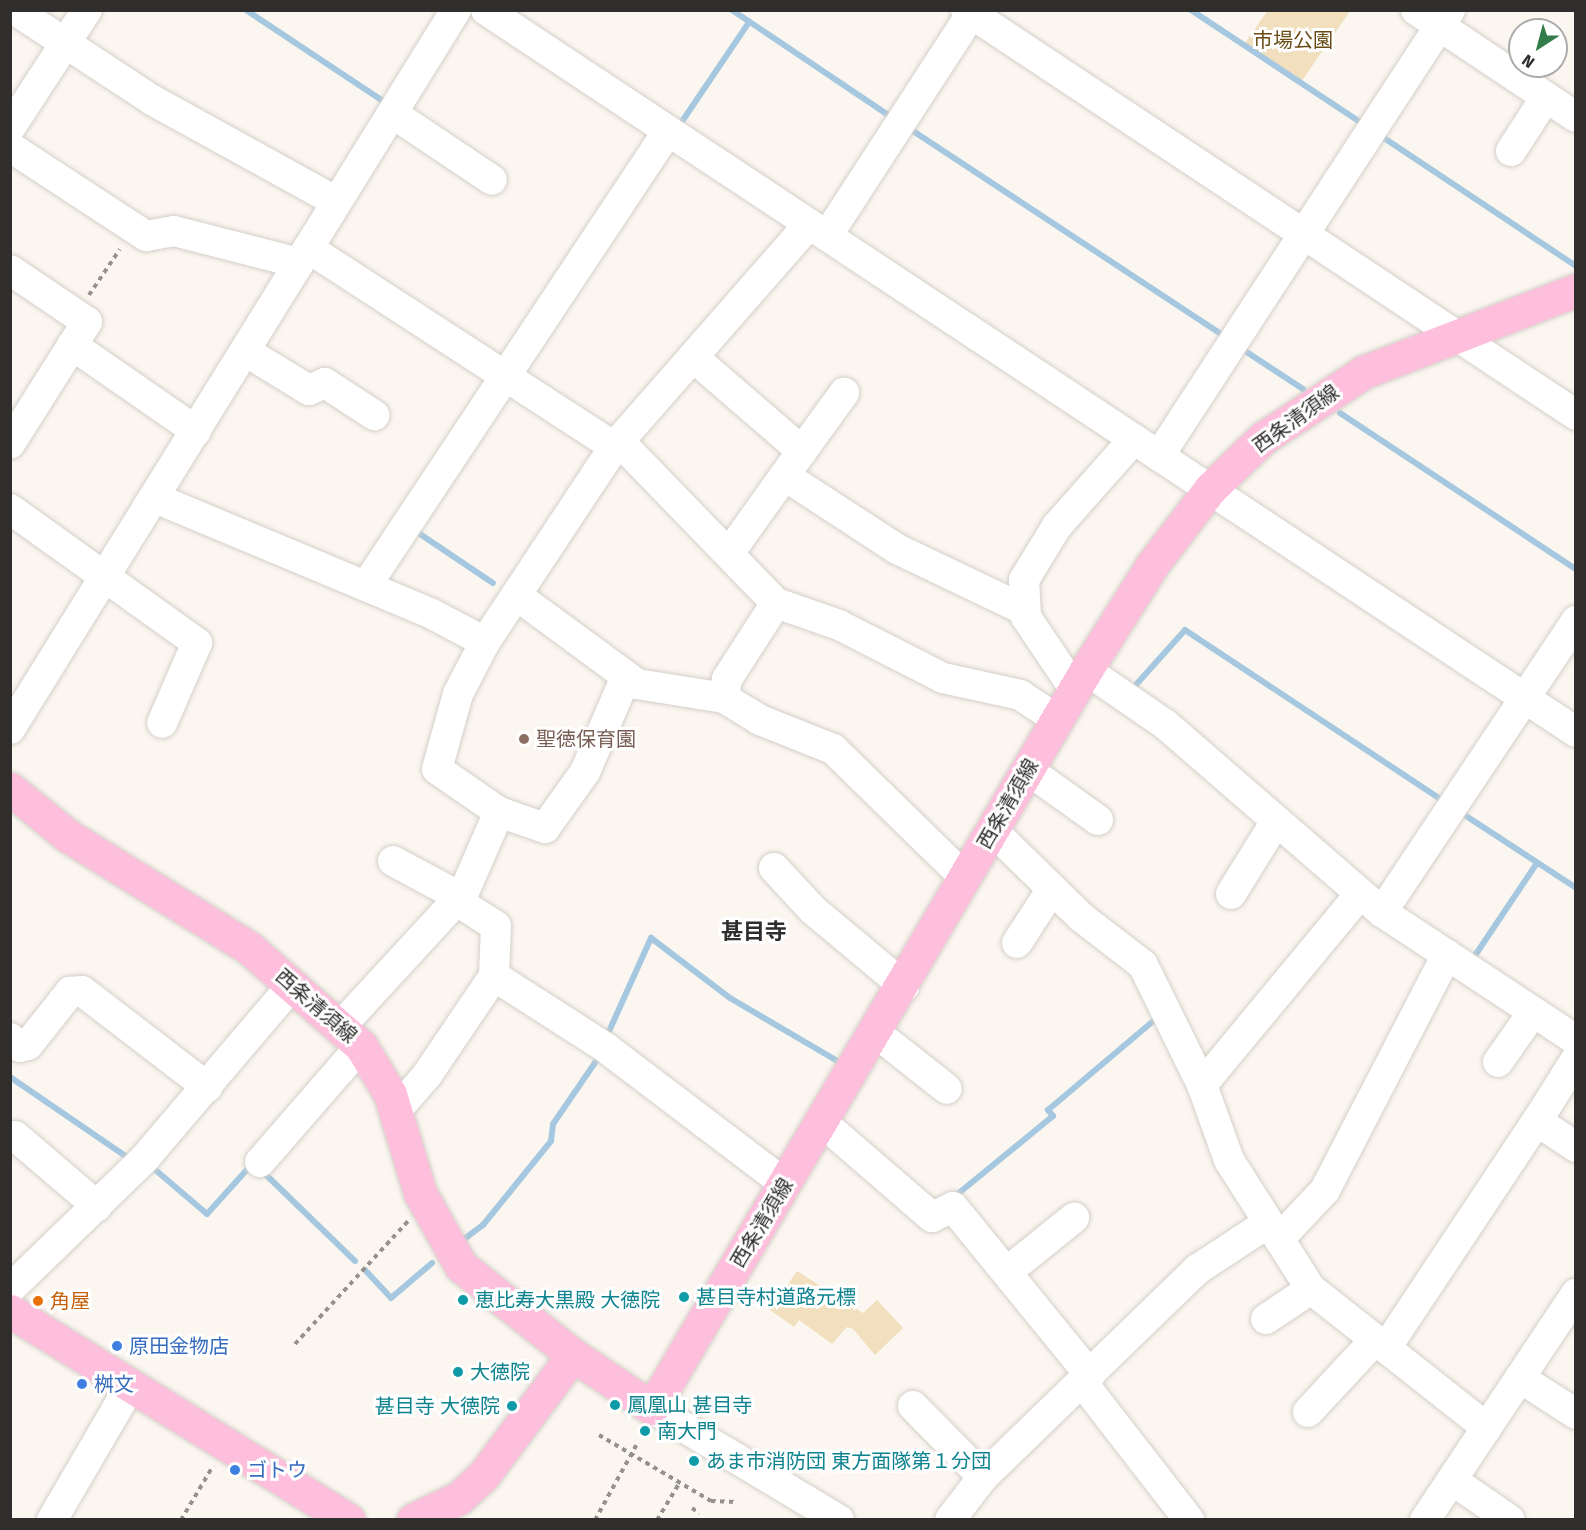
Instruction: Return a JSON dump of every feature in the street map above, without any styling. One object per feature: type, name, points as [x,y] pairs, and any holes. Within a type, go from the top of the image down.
[{"type":"main road","name":"西条清須線","points":[[10,789],[68,836],[249,948],[350,1037],[395,1112],[425,1204],[460,1266],[573,1355],[652,1408],[904,986],[1081,680],[1152,565],[1210,489],[1263,438],[1320,398],[1453,334],[1575,290]]},
{"type":"main road","points":[[10,1311],[349,1520]]},
{"type":"main road","points":[[413,1520],[459,1498],[483,1476],[573,1355]]},
{"type":"street","points":[[15,10],[152,100],[337,202]]},
{"type":"street","points":[[10,128],[87,10]]},
{"type":"street","points":[[10,729],[156,498],[456,10]]},
{"type":"street","points":[[486,10],[1575,732]]},
{"type":"street","points":[[626,677],[585,772],[545,828],[499,812],[437,769],[459,694],[484,642],[616,444],[693,357],[818,230],[970,12],[1575,415]]},
{"type":"street","points":[[1159,456],[1303,234],[1435,16],[1575,117]]},
{"type":"street","points":[[1510,151],[1546,97]]},
{"type":"street","points":[[392,113],[492,180]]},
{"type":"street","points":[[366,586],[668,131]]},
{"type":"street","points":[[10,147],[146,236],[174,231],[304,256],[505,375],[616,444],[730,552],[734,565],[776,603],[839,625],[943,678],[1023,696],[1058,720]]},
{"type":"street","points":[[10,270],[76,312],[87,322],[10,444]]},
{"type":"street","points":[[72,345],[196,431]]},
{"type":"street","points":[[245,351],[309,390],[325,383],[374,416]]},
{"type":"street","points":[[693,357],[802,451]]},
{"type":"street","points":[[730,552],[844,393]]},
{"type":"street","points":[[1134,440],[1043,545],[1024,580],[1025,610],[1049,656],[1081,680],[1166,725],[1359,895],[1575,1040]]},
{"type":"street","points":[[785,476],[897,549],[1025,610]]},
{"type":"street","points":[[156,498],[366,586],[484,642]]},
{"type":"street","points":[[10,509],[104,579],[197,643],[162,723]]},
{"type":"street","points":[[516,595],[626,677],[724,698],[760,720],[833,748],[965,878]]},
{"type":"street","points":[[724,698],[727,679],[776,603]]},
{"type":"street","points":[[1382,912],[1575,621]]},
{"type":"street","points":[[1023,696],[1049,656]]},
{"type":"street","points":[[1028,770],[1098,820]]},
{"type":"street","points":[[260,1162],[350,1037],[458,899],[499,812]]},
{"type":"street","points":[[1231,894],[1276,821]]},
{"type":"street","points":[[993,831],[1052,889],[1143,965],[1202,1085],[1229,1160],[1311,1289],[1487,1428]]},
{"type":"street","points":[[393,861],[458,899],[496,926],[494,976],[428,1076],[395,1112]]},
{"type":"street","points":[[774,868],[813,910],[904,986]]},
{"type":"street","points":[[1017,943],[1052,889]]},
{"type":"street","points":[[1202,1085],[1359,895]]},
{"type":"street","points":[[950,1520],[983,1477],[1198,1269],[1274,1231],[1325,1190],[1447,955]]},
{"type":"street","points":[[494,976],[606,1048],[785,1184]]},
{"type":"street","points":[[10,1289],[97,1206],[207,1087],[292,984]]},
{"type":"street","points":[[10,1038],[20,1047],[28,1045],[70,992],[82,991],[207,1087]]},
{"type":"street","points":[[1498,1062],[1533,1012]]},
{"type":"street","points":[[876,1033],[947,1089]]},
{"type":"street","points":[[1308,1412],[1381,1344],[1537,1121],[1575,1059]]},
{"type":"street","points":[[1537,1121],[1575,1148]]},
{"type":"street","points":[[823,1123],[932,1217],[953,1207],[1008,1271],[1190,1520]]},
{"type":"street","points":[[15,1136],[97,1206]]},
{"type":"street","points":[[1008,1271],[1074,1218]]},
{"type":"street","points":[[1266,1319],[1311,1289]]},
{"type":"street","points":[[1425,1520],[1575,1294]]},
{"type":"street","points":[[1520,1377],[1575,1414]]},
{"type":"street","points":[[52,1520],[130,1385]]},
{"type":"street","points":[[913,1406],[983,1477]]},
{"type":"street","points":[[652,1408],[839,1520]]},
{"type":"street","points":[[1452,1480],[1510,1520]]},
{"type":"path","points":[[76,312],[134,228]]},
{"type":"path","points":[[295,1344],[425,1204]]},
{"type":"path","points":[[599,1435],[711,1501],[736,1502]]},
{"type":"path","points":[[595,1520],[638,1442]]},
{"type":"path","points":[[181,1520],[227,1444]]},
{"type":"path","points":[[657,1520],[680,1482]]},
{"type":"path","points":[[692,1508],[699,1513]]},
{"type":"green space","name":"市場公園","points":[[1268,10],[1350,11],[1301,82],[1245,43]]},
{"type":"green space","points":[[797,1271],[863,1313],[877,1300],[903,1328],[875,1355],[853,1329],[847,1327],[832,1344],[799,1320],[794,1327],[770,1310]]},
{"type":"waterway","points":[[246,10],[383,101]]},
{"type":"waterway","points":[[732,10],[893,118]]},
{"type":"waterway","points":[[1191,10],[1366,126]]},
{"type":"waterway","points":[[681,123],[749,22]]},
{"type":"waterway","points":[[907,127],[1227,338]]},
{"type":"waterway","points":[[1378,134],[1576,266]]},
{"type":"waterway","points":[[1239,347],[1303,389]]},
{"type":"waterway","points":[[1340,413],[1576,569]]},
{"type":"waterway","points":[[414,530],[493,583]]},
{"type":"waterway","points":[[1133,688],[1185,630],[1445,802]]},
{"type":"waterway","points":[[1460,812],[1576,888]]},
{"type":"waterway","points":[[1472,960],[1537,863]]},
{"type":"waterway","points":[[606,1038],[651,938],[730,998],[841,1063]]},
{"type":"waterway","points":[[954,1197],[1053,1116],[1048,1110],[1158,1017]]},
{"type":"waterway","points":[[459,1243],[483,1225],[551,1141],[553,1124],[601,1054]]},
{"type":"waterway","points":[[10,1077],[131,1160]]},
{"type":"waterway","points":[[152,1167],[207,1214],[252,1164]]},
{"type":"waterway","points":[[261,1170],[355,1261]]},
{"type":"waterway","points":[[365,1270],[391,1298],[432,1263]]},
{"type":"place","name":"聖徳保育園","points":[[524,739]]},
{"type":"place","name":"甚目寺村道路元標","points":[[684,1297]]},
{"type":"place","name":"恵比寿大黒殿 大徳院","points":[[463,1300]]},
{"type":"place","name":"角屋","points":[[38,1301]]},
{"type":"place","name":"原田金物店","points":[[117,1346]]},
{"type":"place","name":"大徳院","points":[[458,1372]]},
{"type":"place","name":"桝文","points":[[82,1384]]},
{"type":"place","name":"鳳凰山 甚目寺","points":[[615,1405]]},
{"type":"place","name":"甚目寺 大徳院","points":[[512,1406]]},
{"type":"place","name":"南大門","points":[[645,1431]]},
{"type":"place","name":"あま市消防団 東方面隊第１分団","points":[[694,1461]]},
{"type":"place","name":"ゴトウ","points":[[235,1470]]},
{"type":"district","name":"甚目寺","points":[[754,932]]}]
